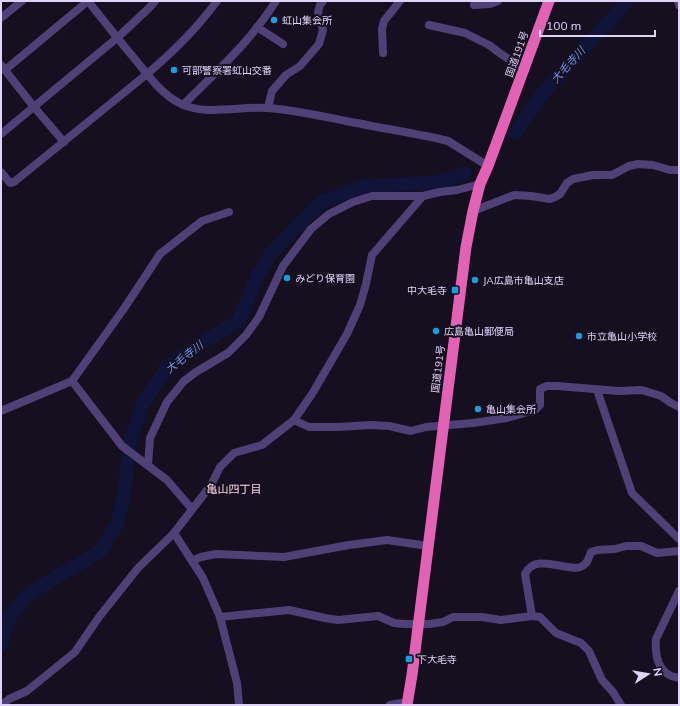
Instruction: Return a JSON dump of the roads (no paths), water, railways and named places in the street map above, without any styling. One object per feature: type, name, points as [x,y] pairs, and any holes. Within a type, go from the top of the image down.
[{"type":"highway","name":"国道191号","points":[[407,704],[412,675],[466,247],[473,211],[480,184],[549,1]]},
{"type":"street","points":[[1,18],[22,1]]},
{"type":"street","points":[[64,142],[3,67],[88,1],[147,74],[169,96],[183,105],[200,109],[216,110],[268,108],[296,111],[436,138],[448,142],[488,166]]},
{"type":"street","points":[[2,133],[117,38],[155,1]]},
{"type":"street","points":[[1,172],[10,183],[14,182],[168,56],[210,11],[217,1]]},
{"type":"street","points":[[183,105],[233,55],[257,27],[276,1]]},
{"type":"street","points":[[268,108],[272,91],[286,75],[300,66],[319,44],[322,30],[318,12],[323,1]]},
{"type":"street","points":[[384,53],[382,29],[384,21],[400,1]]},
{"type":"street","points":[[474,5],[490,4],[498,1]]},
{"type":"street","points":[[678,1],[679,5]]},
{"type":"street","points":[[429,25],[466,34],[489,45],[500,54],[524,69]]},
{"type":"street","points":[[257,27],[283,44]]},
{"type":"street","points":[[473,211],[514,195],[550,199],[560,194],[567,183],[573,180],[593,175],[612,176],[629,166],[638,164],[653,165],[670,170],[679,170]]},
{"type":"street","points":[[146,463],[150,438],[167,402],[184,382],[196,372],[228,353],[246,335],[259,317],[283,266],[311,229],[329,214],[353,202],[372,196],[423,196],[480,184]]},
{"type":"street","points":[[2,705],[9,699],[27,691],[75,652],[99,617],[138,568],[174,533],[211,485],[220,467],[230,457],[234,454],[262,445],[294,420],[312,394],[347,334],[360,305],[372,256],[423,196]]},
{"type":"street","points":[[1,411],[72,381],[123,310],[160,254],[202,221],[229,212]]},
{"type":"street","points":[[72,381],[122,446],[167,480],[192,510]]},
{"type":"street","points":[[294,420],[309,427],[371,425],[389,426],[411,431],[426,427],[473,423],[507,418],[536,410],[540,405],[540,390],[547,386],[619,391],[642,390],[661,396],[679,407]]},
{"type":"street","points":[[597,390],[632,493],[679,539]]},
{"type":"street","points":[[174,533],[203,578],[220,616],[237,683],[239,705]]},
{"type":"street","points":[[192,562],[201,557],[216,554],[284,557],[348,545],[387,540],[428,546]]},
{"type":"street","points":[[532,616],[525,574],[527,569],[536,564],[542,563],[576,568],[582,567],[588,560],[591,552],[626,546],[641,546],[656,553],[679,551]]},
{"type":"street","points":[[679,591],[656,640],[658,662],[663,670],[670,676],[679,678]]},
{"type":"street","points":[[220,616],[289,610],[338,620],[378,616],[394,623],[418,624],[443,622],[453,617],[482,617],[501,620],[532,616],[540,617],[556,633],[581,643],[589,651],[602,680],[621,705]]},
{"type":"street","points":[[390,705],[407,704]]},
{"type":"waterway","name":"大毛寺川","points":[[515,133],[543,93],[626,1]]},
{"type":"waterway","name":"大毛寺川","points":[[1,645],[9,617],[27,595],[101,551],[117,524],[124,494],[130,442],[142,406],[166,368],[204,341],[238,322],[256,279],[269,256],[295,228],[321,202],[367,186],[441,182],[465,173]]},
{"type":"place","name":"虹山集会所","points":[[274,20]]},
{"type":"place","name":"可部警察署虹山交番","points":[[174,70]]},
{"type":"place","name":"みどり保育園","points":[[287,278]]},
{"type":"place","name":"JA広島市亀山支店","points":[[475,280]]},
{"type":"place","name":"中大毛寺","points":[[455,290]]},
{"type":"place","name":"広島亀山郵便局","points":[[436,331]]},
{"type":"place","name":"市立亀山小学校","points":[[579,336]]},
{"type":"place","name":"亀山集会所","points":[[478,409]]},
{"type":"place","name":"下大毛寺","points":[[409,659]]},
{"type":"district","name":"亀山四丁目","points":[[234,489]]}]
